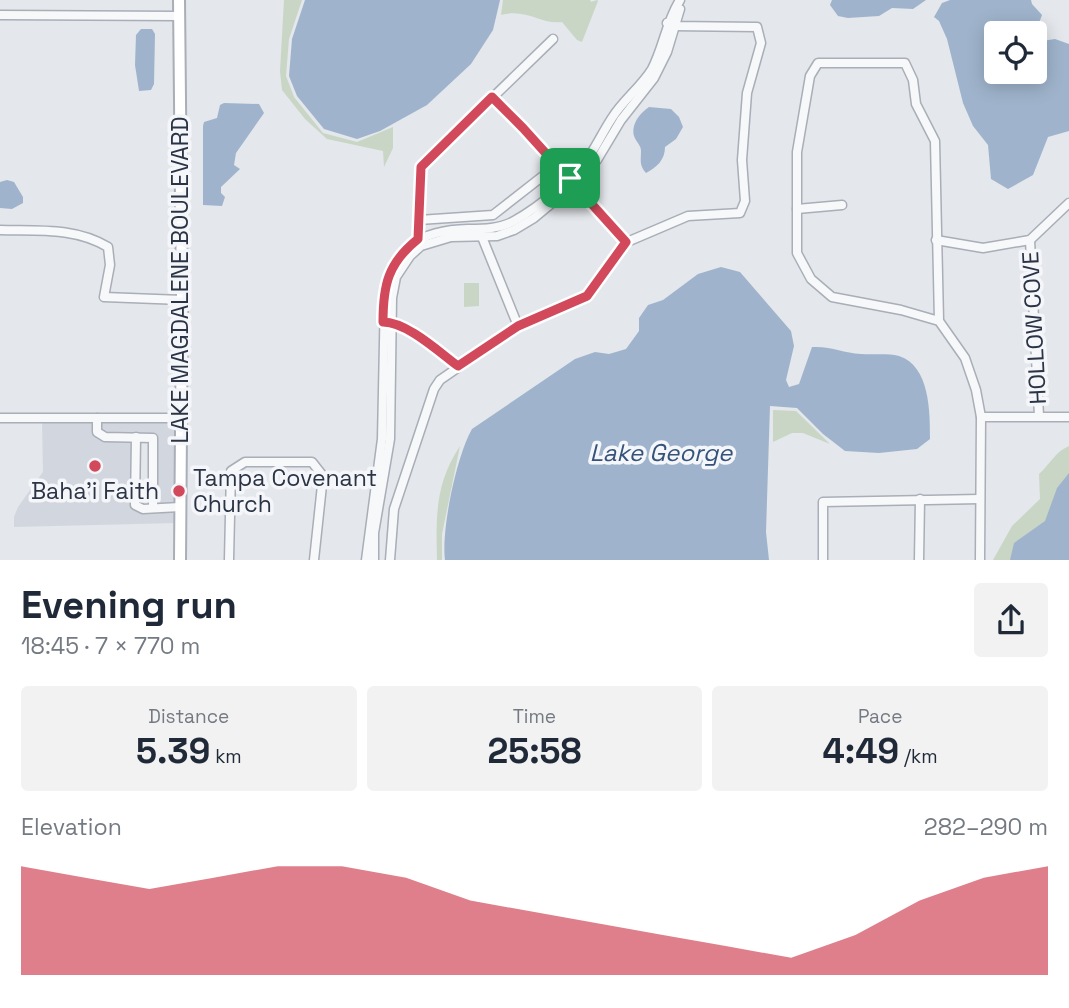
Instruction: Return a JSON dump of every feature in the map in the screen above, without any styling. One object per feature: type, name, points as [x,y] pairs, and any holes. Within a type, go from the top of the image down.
[{"type":"street","name":"LAKE MAGDALENE BOULEVARD","points":[[179,0],[182,300],[180,560]]},
{"type":"street","points":[[366,560],[382,439],[387,322],[385,294],[389,274],[395,262],[420,242],[481,233],[497,236],[534,218],[597,160],[621,120],[654,78],[667,52],[670,25],[682,0]]},
{"type":"street","points":[[0,15],[179,16]]},
{"type":"street","points":[[390,560],[394,509],[434,389],[440,380],[518,326],[587,296],[626,242],[688,216],[740,213],[745,201],[742,160],[747,93],[761,43],[757,27],[670,25]]},
{"type":"street","points":[[420,242],[421,167],[553,39]]},
{"type":"street","points":[[939,321],[901,310],[832,297],[811,278],[797,253],[797,152],[810,76],[818,62],[905,63],[913,80],[916,104],[935,141],[939,321],[965,358],[976,390],[981,418],[980,560]]},
{"type":"street","points":[[492,97],[557,164],[626,242]]},
{"type":"street","points":[[419,220],[494,215],[557,164]]},
{"type":"street","points":[[936,240],[983,248],[1030,240],[1069,203]]},
{"type":"street","points":[[797,209],[842,205]]},
{"type":"street","points":[[0,230],[74,232],[94,239],[108,247],[110,265],[104,297],[182,300]]},
{"type":"street","points":[[481,233],[518,326]]},
{"type":"street","name":"HOLLOW COVE","points":[[1030,240],[1039,416]]},
{"type":"street","points":[[387,322],[404,327],[458,366]]},
{"type":"street","points":[[981,418],[1069,417]]},
{"type":"street","points":[[0,418],[181,418]]},
{"type":"street","points":[[97,418],[97,432],[100,435],[153,438],[153,507]]},
{"type":"street","points":[[136,438],[135,505],[143,509],[180,507]]},
{"type":"street","points":[[229,560],[231,471],[244,462],[312,462],[323,476],[314,560]]},
{"type":"street","points":[[919,560],[920,499]]},
{"type":"street","points":[[823,560],[823,502],[980,499]]},
{"type":"street","points":[[375,506],[394,509]]},
{"type":"street","points":[[374,560],[375,506]]},
{"type":"shaded area","points":[[42,422],[93,422],[95,435],[99,439],[132,441],[132,507],[143,513],[177,511],[177,523],[14,527],[18,507],[43,472]]},
{"type":"shaded area","points":[[100,422],[177,422],[177,503],[157,503],[156,434],[105,433],[101,430]]},
{"type":"green space","points":[[284,0],[302,0],[289,39],[286,76],[294,97],[323,133],[357,142],[393,127],[393,148],[384,167],[383,151],[327,139],[305,119],[282,90],[280,71]]},
{"type":"green space","points":[[503,0],[598,1],[582,42],[577,40],[562,22],[519,14],[501,15]]},
{"type":"green space","points":[[464,283],[479,283],[479,306],[464,307]]},
{"type":"green space","points":[[773,410],[796,411],[830,444],[803,433],[792,433],[773,442]]},
{"type":"green space","points":[[460,446],[442,534],[442,560],[437,560],[437,515],[441,487]]},
{"type":"green space","points":[[1069,446],[1069,560],[993,560],[1012,526],[1040,499],[1039,474]]},
{"type":"water","points":[[305,0],[500,0],[493,30],[471,64],[427,105],[380,131],[357,139],[324,129],[297,96],[289,76],[292,39]]},
{"type":"water","points":[[832,0],[926,0],[913,9],[892,8],[879,16],[848,18],[838,16],[830,5]]},
{"type":"water","points":[[950,0],[1031,0],[1042,15],[1040,21],[984,21],[984,84],[1047,84],[1047,40],[1055,39],[1069,44],[1069,131],[1048,137],[1033,175],[1008,189],[991,179],[988,145],[973,126],[963,103],[947,39],[939,21],[934,17],[942,3]]},
{"type":"water","points":[[141,29],[152,29],[155,34],[154,84],[151,90],[139,91],[135,65],[136,35]]},
{"type":"water","points":[[259,104],[264,113],[236,153],[234,165],[240,169],[221,187],[221,193],[225,197],[222,206],[203,205],[203,126],[204,122],[217,118],[220,105]]},
{"type":"water","points":[[649,107],[671,109],[679,117],[683,127],[676,139],[665,147],[660,163],[646,173],[641,165],[641,149],[633,132],[637,119]]},
{"type":"water","points":[[0,182],[14,182],[23,197],[23,203],[12,209],[0,208]]},
{"type":"water","name":"Lake George","points":[[721,267],[740,272],[791,331],[794,346],[786,380],[789,387],[799,384],[812,347],[899,356],[917,369],[922,380],[930,416],[930,439],[917,449],[879,453],[845,451],[797,408],[770,406],[766,532],[769,560],[445,560],[445,530],[451,493],[472,429],[575,359],[595,352],[609,354],[626,349],[639,331],[639,318],[648,305],[663,300],[698,274]]},
{"type":"water","points":[[1069,473],[1069,560],[1010,560],[1014,543],[1045,521],[1057,488]]},
{"type":"place","name":"Baha'i Faith","points":[[95,466]]},
{"type":"place","name":"Tampa Covenant Church","points":[[179,491]]},
{"type":"route","points":[[492,97],[570,178],[626,242],[587,296],[518,326],[458,366],[404,327],[383,322],[389,274],[395,262],[418,239],[421,167],[492,97]]}]
